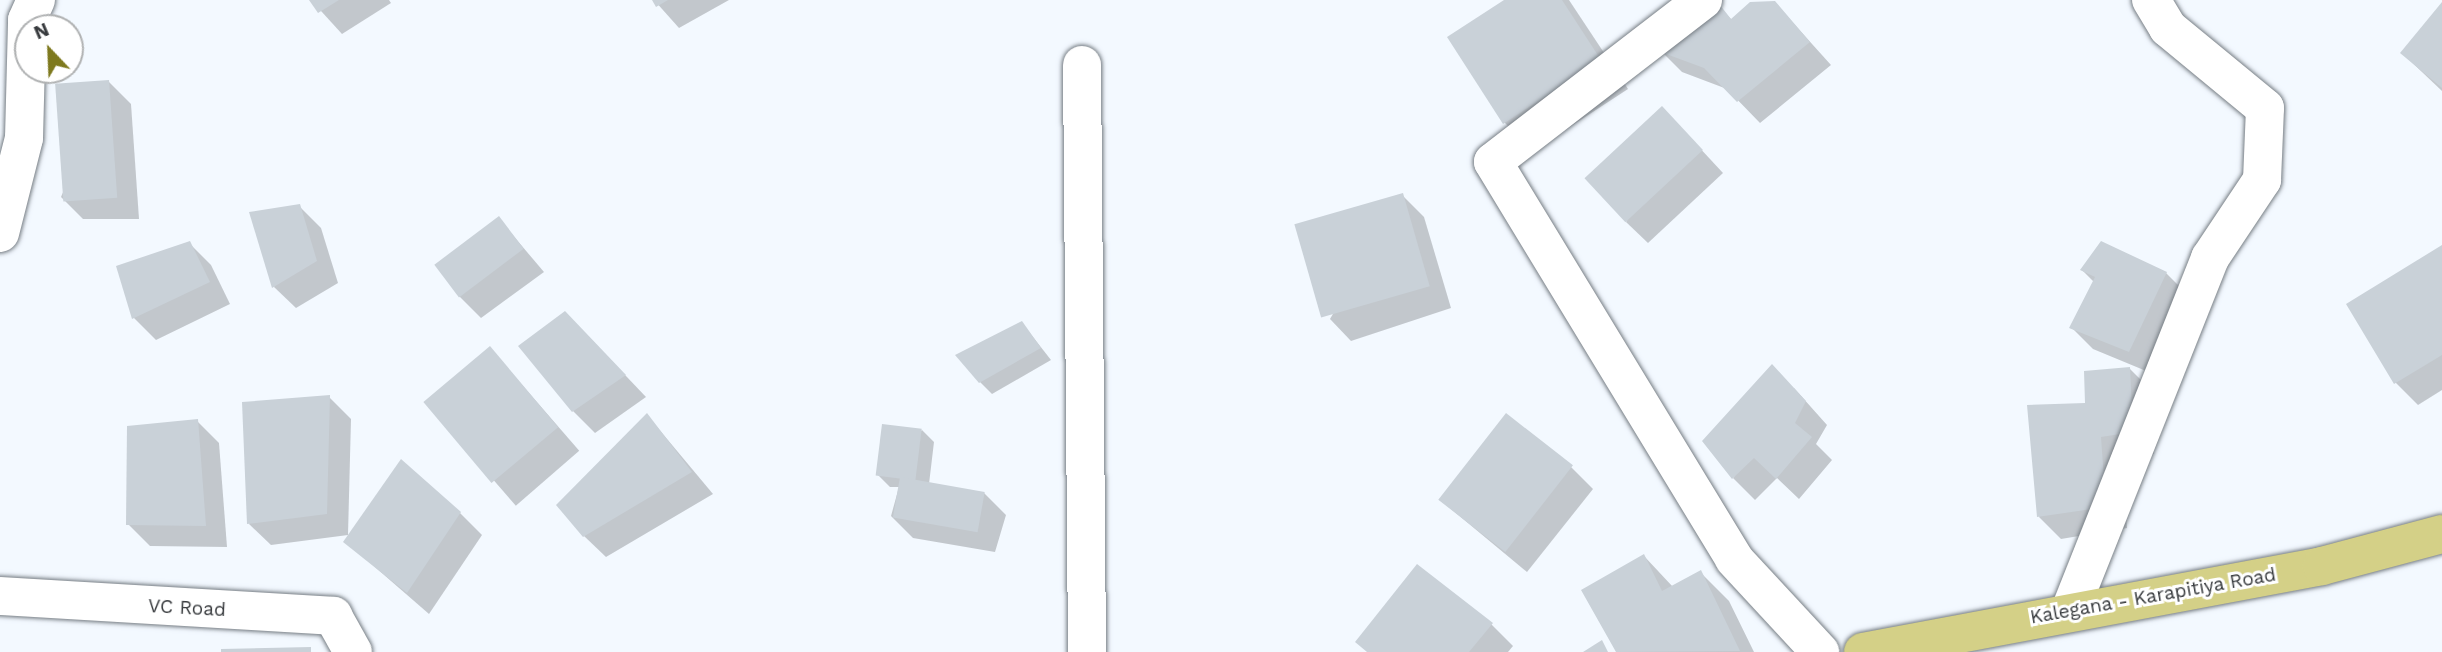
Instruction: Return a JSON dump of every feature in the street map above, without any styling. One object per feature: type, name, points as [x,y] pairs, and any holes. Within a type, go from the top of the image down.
[{"type":"main road","name":"Kalegana - Karapitiya Road","points":[[1863,652],[2070,610],[2322,566],[2442,534]]},
{"type":"street","points":[[0,233],[24,138],[27,20],[36,0]]},
{"type":"street","points":[[1703,0],[1493,163],[1734,559],[1820,652]]},
{"type":"street","points":[[2070,610],[2210,258],[2262,180],[2265,108],[2168,28],[2151,0]]},
{"type":"street","points":[[1082,65],[1087,652]]},
{"type":"street","name":"VC Road","points":[[0,596],[333,616],[353,652]]},
{"type":"building","points":[[309,0],[339,0],[318,13]]},
{"type":"building","points":[[652,0],[668,0],[656,7]]},
{"type":"building","points":[[1504,0],[1562,0],[1601,60],[1503,124],[1447,37]]},
{"type":"building","points":[[1775,1],[1810,42],[1737,102],[1704,68],[1658,51],[1720,5],[1731,19],[1750,2]]},
{"type":"building","points":[[2442,2],[2442,88],[2400,53]]},
{"type":"building","points":[[109,80],[117,198],[63,201],[55,84],[84,84],[84,82]]},
{"type":"building","points":[[1662,106],[1703,150],[1625,222],[1584,178]]},
{"type":"building","points":[[1403,193],[1430,286],[1321,317],[1294,224]]},
{"type":"building","points":[[300,204],[317,261],[272,288],[249,212]]},
{"type":"building","points":[[499,216],[524,249],[459,297],[434,265]]},
{"type":"building","points":[[190,241],[210,282],[132,319],[116,266]]},
{"type":"building","points":[[2101,241],[2167,272],[2129,352],[2069,328],[2095,277],[2080,270]]},
{"type":"building","points":[[2442,245],[2442,355],[2394,384],[2346,304]]},
{"type":"building","points":[[565,311],[626,375],[572,412],[518,346]]},
{"type":"building","points":[[1022,321],[1041,348],[979,383],[955,355]]},
{"type":"building","points":[[490,346],[558,427],[491,483],[423,402]]},
{"type":"building","points":[[1772,364],[1806,401],[1795,423],[1812,437],[1776,479],[1754,458],[1732,479],[1702,441]]},
{"type":"building","points":[[2130,367],[2133,432],[2101,437],[2106,507],[2037,517],[2027,405],[2085,403],[2084,371]]},
{"type":"building","points":[[330,395],[327,514],[247,524],[242,402]]},
{"type":"building","points":[[647,413],[692,472],[583,537],[556,505]]},
{"type":"building","points":[[1506,413],[1573,465],[1505,552],[1438,500]]},
{"type":"building","points":[[198,419],[206,526],[126,525],[127,426]]},
{"type":"building","points":[[882,424],[922,429],[915,480],[876,476]]},
{"type":"building","points":[[401,459],[461,512],[407,593],[343,542]]},
{"type":"building","points":[[900,477],[985,492],[978,532],[893,517]]},
{"type":"building","points":[[1644,554],[1662,591],[1701,570],[1740,651],[1616,652],[1581,590]]},
{"type":"building","points":[[1417,564],[1493,623],[1469,652],[1367,652],[1355,642]]},
{"type":"building","points":[[1602,640],[1608,652],[1583,652]]},
{"type":"building","points":[[311,647],[311,652],[221,652],[221,649]]}]
